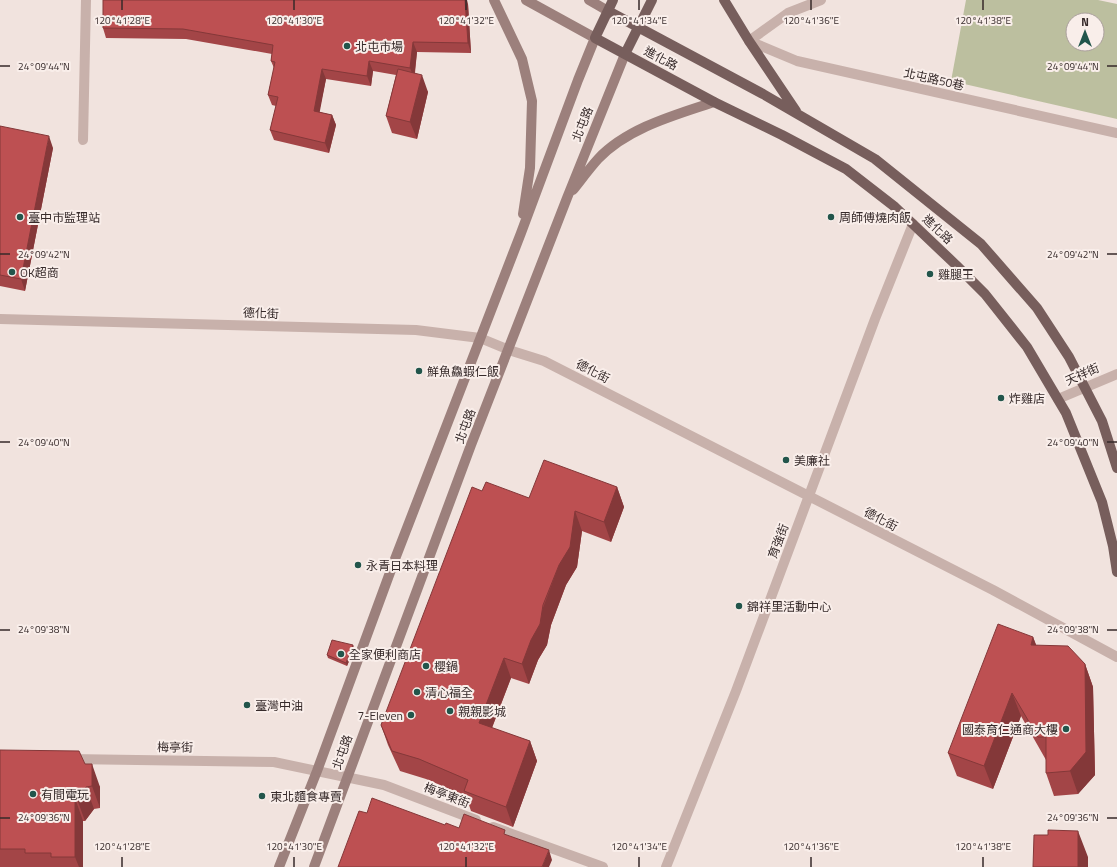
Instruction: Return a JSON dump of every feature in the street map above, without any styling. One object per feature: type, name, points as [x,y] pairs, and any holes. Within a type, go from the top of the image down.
[{"type":"main road","points":[[494,0],[522,59],[532,101],[530,168],[521,234]]},
{"type":"main road","points":[[526,0],[595,38]]},
{"type":"main road","points":[[589,0],[608,11]]},
{"type":"main road","name":"北屯路","points":[[280,867],[395,559],[521,234],[575,86],[613,0]]},
{"type":"main road","name":"北屯路","points":[[314,867],[390,660],[608,92],[652,0]]},
{"type":"main road","points":[[724,0],[749,41],[798,114]]},
{"type":"main road","name":"進化路","points":[[608,11],[798,114],[875,159],[981,244],[1037,308],[1070,357],[1102,421],[1117,468]]},
{"type":"main road","name":"進化路","points":[[595,38],[714,102],[782,135],[846,169],[913,224],[985,294],[1027,347],[1066,413],[1102,502],[1113,546],[1117,572]]},
{"type":"main road","points":[[567,198],[599,158],[622,139],[652,124],[714,102]]},
{"type":"street","points":[[83,140],[86,0]]},
{"type":"street","points":[[749,41],[788,13],[821,0]]},
{"type":"street","name":"北屯路50巷","points":[[749,41],[797,61],[1117,132]]},
{"type":"street","name":"育強街","points":[[666,867],[736,691],[875,319],[913,224]]},
{"type":"street","name":"德化街","points":[[0,319],[416,330],[480,338],[509,350],[544,361],[993,590],[1117,657]]},
{"type":"street","name":"天祥街","points":[[1058,399],[1117,374]]},
{"type":"street","name":"梅亭街","points":[[60,759],[274,762],[347,776]]},
{"type":"street","name":"梅亭東街","points":[[347,776],[384,784],[522,838],[603,867]]},
{"type":"green space","points":[[966,0],[1098,0],[1117,4],[1117,119],[951,81]]},
{"type":"building","name":"北屯市場","points":[[103,0],[465,0],[468,43],[413,42],[410,68],[369,61],[367,76],[322,69],[314,111],[332,115],[325,143],[270,130],[278,97],[268,95],[275,62],[271,61],[273,45],[183,29],[103,28]]},
{"type":"building","points":[[398,69],[422,75],[410,122],[386,116]]},
{"type":"building","name":"臺中市監理站","points":[[0,126],[49,136],[21,279],[0,275]]},
{"type":"building","points":[[544,460],[617,487],[604,522],[575,511],[570,547],[559,565],[543,605],[540,624],[531,640],[522,664],[504,658],[479,723],[530,741],[506,807],[464,791],[468,780],[419,759],[392,751],[381,725],[472,487],[482,491],[486,482],[529,498]]},
{"type":"building","points":[[998,624],[1033,637],[1031,645],[1068,646],[1085,664],[1086,752],[1070,771],[1046,773],[1046,737],[1038,737],[1012,693],[984,766],[948,753]]},
{"type":"building","name":"全家便利商店","points":[[332,640],[353,645],[346,663],[327,655]]},
{"type":"building","points":[[0,750],[79,751],[85,764],[92,764],[92,786],[86,787],[77,799],[75,798],[75,857],[51,857],[51,853],[25,853],[25,849],[0,849]]},
{"type":"building","points":[[372,798],[445,825],[446,823],[459,828],[464,814],[505,830],[504,834],[549,850],[542,867],[338,867],[359,811],[367,813]]},
{"type":"building","points":[[1048,830],[1078,831],[1078,867],[1033,867],[1034,835],[1048,835]]},
{"type":"place","name":"北屯市場","points":[[347,46]]},
{"type":"place","name":"臺中市監理站","points":[[20,217]]},
{"type":"place","name":"周師傅燒肉飯","points":[[831,217]]},
{"type":"place","name":"OK超商","points":[[12,272]]},
{"type":"place","name":"雞腿王","points":[[930,274]]},
{"type":"place","name":"鮮魚鱻蝦仁飯","points":[[419,371]]},
{"type":"place","name":"炸雞店","points":[[1001,398]]},
{"type":"place","name":"美廉社","points":[[786,460]]},
{"type":"place","name":"永青日本料理","points":[[358,565]]},
{"type":"place","name":"錦祥里活動中心","points":[[739,606]]},
{"type":"place","name":"全家便利商店","points":[[341,654]]},
{"type":"place","name":"櫻鍋","points":[[426,666]]},
{"type":"place","name":"清心福全","points":[[417,692]]},
{"type":"place","name":"臺灣中油","points":[[247,705]]},
{"type":"place","name":"親親影城","points":[[450,711]]},
{"type":"place","name":"7-Eleven","points":[[411,715]]},
{"type":"place","name":"國泰育仁通商大樓","points":[[1066,729]]},
{"type":"place","name":"有間電玩","points":[[33,794]]},
{"type":"place","name":"東北麵食專賣","points":[[262,796]]}]
